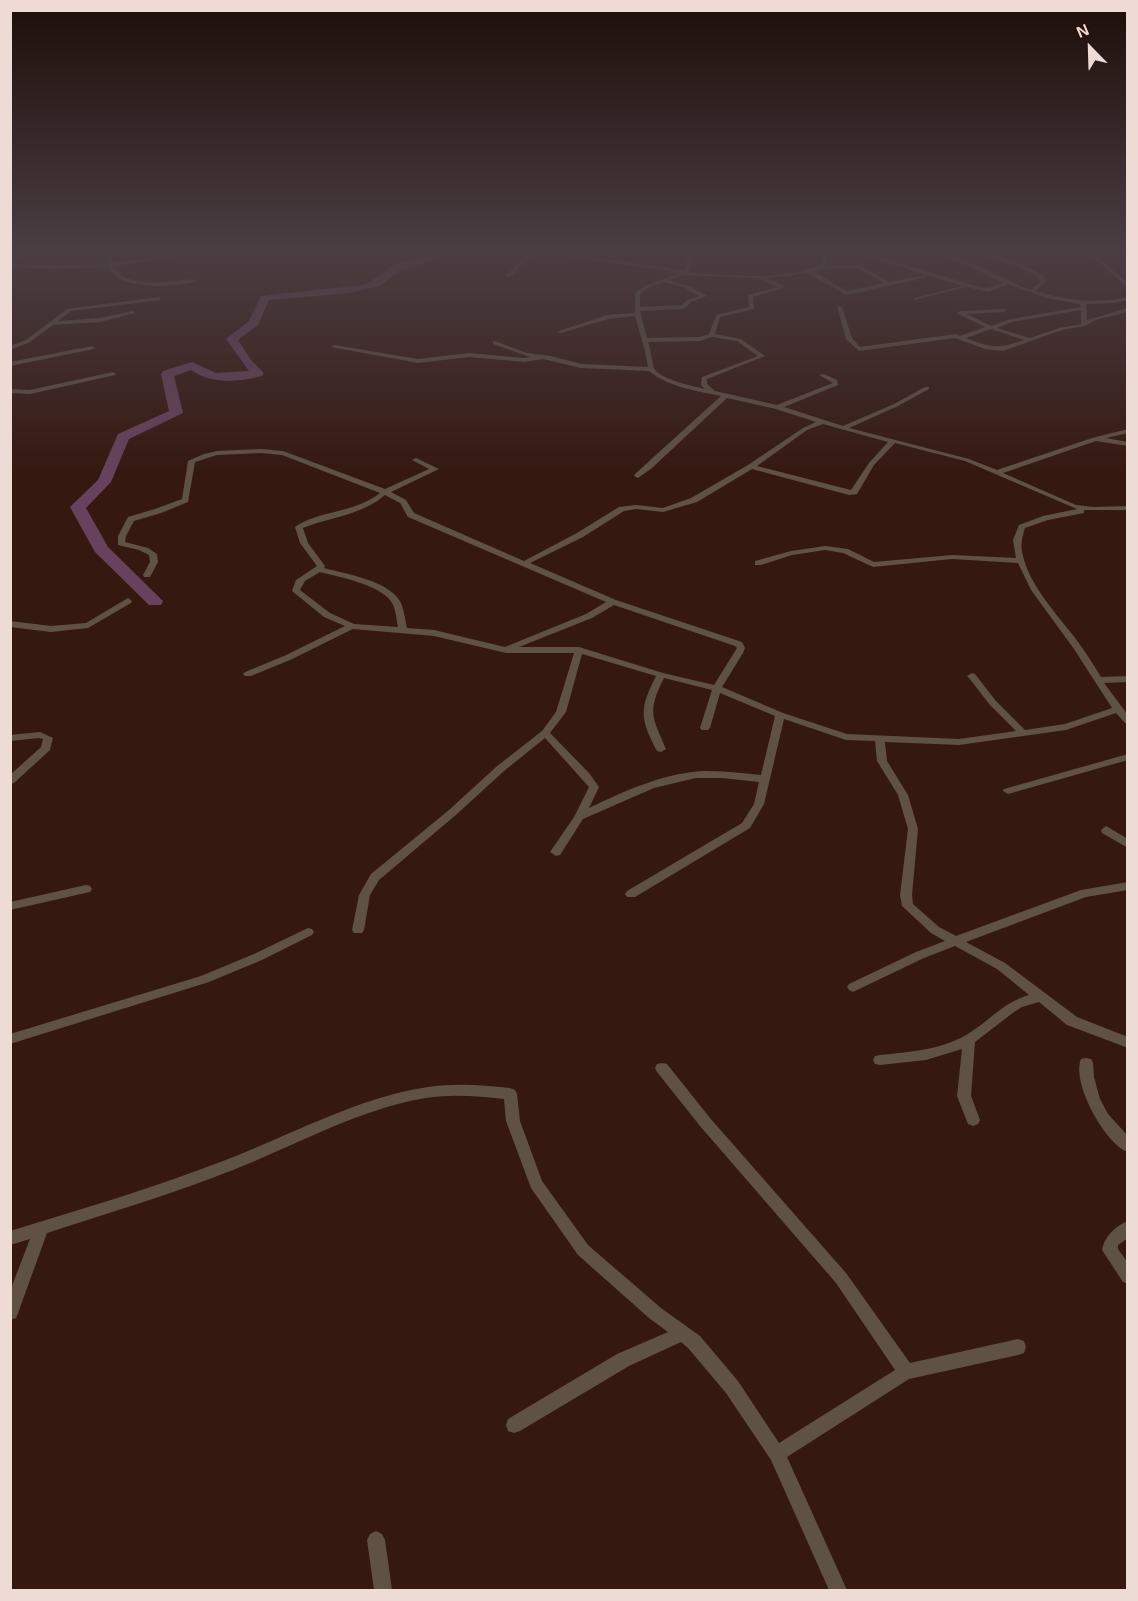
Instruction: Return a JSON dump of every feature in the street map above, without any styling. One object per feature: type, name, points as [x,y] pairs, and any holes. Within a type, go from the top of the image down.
[{"type":"street","points":[[10,348],[28,341],[48,326]]},
{"type":"street","points":[[559,332],[579,326]]},
{"type":"street","points":[[641,326],[644,340],[650,350],[651,369]]},
{"type":"street","points":[[712,335],[715,326]]},
{"type":"street","points":[[845,326],[849,339],[859,349],[962,337],[994,326]]},
{"type":"street","points":[[986,326],[1031,340]]},
{"type":"street","points":[[962,337],[994,350],[1013,348],[1076,326]]},
{"type":"street","points":[[644,340],[700,339],[712,335],[739,340],[762,356],[704,378],[704,385],[715,393]]},
{"type":"street","points":[[28,341],[26,351],[31,360]]},
{"type":"street","points":[[495,343],[510,351],[591,367],[651,369],[659,376],[715,393],[778,407],[843,428],[966,460],[999,472],[1064,504],[1094,510]]},
{"type":"street","points":[[334,347],[418,362],[469,355],[524,360],[544,357]]},
{"type":"street","points":[[10,364],[92,348]]},
{"type":"street","points":[[10,391],[30,392],[113,374]]},
{"type":"street","points":[[778,407],[836,384],[835,381],[822,375]]},
{"type":"street","points":[[843,428],[896,405],[927,388]]},
{"type":"street","points":[[638,476],[667,451],[698,418],[726,395]]},
{"type":"street","points":[[525,563],[580,535],[622,509],[636,507],[657,511],[681,505],[724,484],[805,429],[823,421]]},
{"type":"street","points":[[999,472],[1094,439],[1128,431]]},
{"type":"street","points":[[1094,439],[1128,444]]},
{"type":"street","points":[[751,467],[849,493],[854,492],[871,464],[893,441]]},
{"type":"street","points":[[147,575],[154,562],[153,554],[146,548],[124,545],[121,543],[122,536],[130,519],[158,512],[185,500],[190,465],[199,457],[250,451],[283,453],[385,492],[403,502],[411,515],[613,602],[739,644],[741,648],[739,653],[717,688],[705,728]]},
{"type":"street","points":[[319,569],[321,566],[304,543],[299,527],[358,508],[372,502],[385,492],[435,470],[416,460]]},
{"type":"street","points":[[1128,514],[1124,508],[1094,510],[1046,518],[1022,527],[1017,539],[1021,561],[1036,594],[1076,646],[1117,710],[1128,721]]},
{"type":"street","points":[[758,563],[791,553],[825,548],[845,551],[873,565],[952,557],[1021,561]]},
{"type":"street","points":[[403,630],[396,600],[386,592],[356,579],[319,569],[299,580],[296,591],[327,615],[352,626],[434,633],[506,650],[579,650],[661,675],[717,688],[780,715],[835,734],[880,740],[959,741],[1066,727],[1117,710]]},
{"type":"street","points":[[10,624],[51,629],[88,626],[128,601]]},
{"type":"street","points":[[506,650],[589,616],[613,602]]},
{"type":"street","points":[[249,674],[352,626]]},
{"type":"street","points":[[358,930],[362,897],[367,886],[375,877],[545,733],[561,712],[579,650]]},
{"type":"street","points":[[661,675],[646,707],[647,716],[661,749]]},
{"type":"street","points":[[972,676],[993,703],[1023,733]]},
{"type":"street","points":[[1098,680],[1128,679]]},
{"type":"street","points":[[631,894],[746,825],[759,804],[780,715]]},
{"type":"street","points":[[545,733],[594,787],[556,852]]},
{"type":"street","points":[[10,738],[40,735],[48,738],[46,748],[10,781]]},
{"type":"street","points":[[880,740],[879,753],[903,795],[913,829],[906,895],[908,906],[935,930],[1001,966],[1072,1021],[1128,1043]]},
{"type":"street","points":[[1008,791],[1128,757]]},
{"type":"street","points":[[579,816],[627,795],[679,778],[711,775],[765,779]]},
{"type":"street","points":[[1106,830],[1128,844]]},
{"type":"street","points":[[853,987],[920,956],[1060,901],[1085,893],[1128,886]]},
{"type":"street","points":[[10,906],[86,889]]},
{"type":"street","points":[[10,1038],[205,979],[258,957],[308,932]]},
{"type":"street","points":[[880,1060],[938,1051],[969,1040],[986,1028],[1006,1008],[1026,999],[1040,998]]},
{"type":"street","points":[[969,1040],[964,1096],[973,1120]]},
{"type":"street","points":[[1086,1063],[1088,1087],[1093,1103],[1128,1146]]},
{"type":"street","points":[[662,1068],[693,1110],[840,1276],[878,1328],[906,1372]]},
{"type":"street","points":[[10,1238],[132,1201],[374,1107],[417,1095],[454,1091],[477,1089],[510,1094],[513,1121],[536,1184],[583,1250],[655,1313],[694,1342],[732,1387],[777,1454],[838,1590]]},
{"type":"street","points":[[10,1313],[41,1228]]},
{"type":"street","points":[[1128,1228],[1111,1242],[1110,1250],[1128,1277]]},
{"type":"street","points":[[514,1425],[623,1360],[682,1334]]},
{"type":"street","points":[[777,1454],[906,1372],[1018,1347]]},
{"type":"street","points":[[376,1540],[383,1590]]},
{"type":"waterway","points":[[155,601],[101,549],[78,507],[104,482],[123,437],[176,413],[167,374],[192,366],[208,375],[224,378],[258,373],[247,362],[232,339],[250,326]]}]
